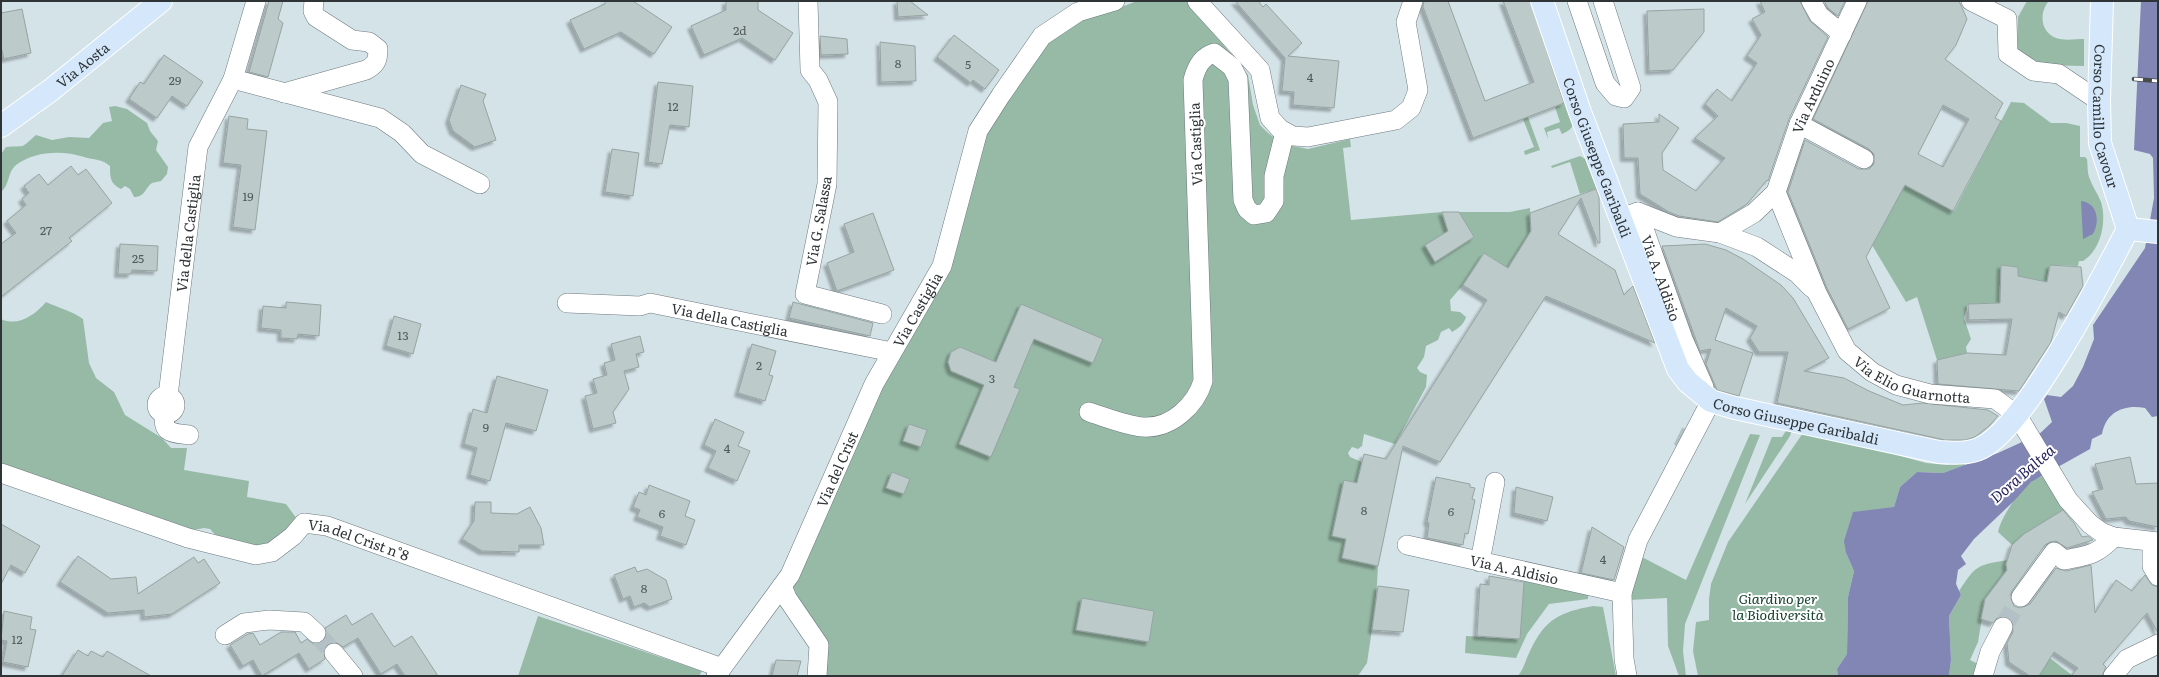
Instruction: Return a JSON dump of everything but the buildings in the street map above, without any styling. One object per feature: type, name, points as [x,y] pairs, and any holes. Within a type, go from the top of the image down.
[{"type":"main road","name":"Via Aosta","points":[[1,126],[57,85],[161,1]]},
{"type":"main road","name":"Corso Giuseppe Garibaldi","points":[[1542,1],[1580,112],[1630,215],[1654,310],[1678,369],[1688,382],[1707,394],[1749,412],[1954,453],[1981,448],[2022,422],[2065,343],[2143,230]]},
{"type":"main road","name":"Corso Camillo Cavour","points":[[2102,1],[2099,101],[2100,143],[2143,230]]},
{"type":"street","name":"Via della Castiglia","points":[[189,435],[172,433],[163,423],[165,414],[172,412],[175,406],[174,399],[168,396],[198,147],[233,79],[256,1]]},
{"type":"street","points":[[282,93],[366,70],[374,66],[378,58],[378,49],[369,42],[352,40],[316,17],[313,11],[314,1]]},
{"type":"street","name":"Via G. Salassa","points":[[808,1],[810,70],[818,80],[828,102],[827,184],[805,294],[882,314]]},
{"type":"street","name":"Via Castiglia","points":[[892,352],[942,266],[978,131],[1000,96],[1042,36],[1078,12],[1115,1]]},
{"type":"street","points":[[1197,1],[1260,70],[1270,118],[1280,129],[1285,132],[1293,136],[1308,137],[1396,120],[1411,108],[1418,90],[1406,22],[1413,1]]},
{"type":"street","points":[[1577,1],[1604,83],[1616,96],[1624,98],[1630,88],[1627,72],[1603,1]]},
{"type":"street","points":[[1811,1],[1819,15],[1842,34]]},
{"type":"street","name":"Via Arduino","points":[[1776,192],[1799,124],[1857,1]]},
{"type":"street","points":[[1971,1],[2007,20],[2008,54],[2033,71],[2059,74],[2099,101]]},
{"type":"street","name":"Via Castiglia","points":[[1089,412],[1144,427],[1161,424],[1176,418],[1200,390],[1203,381],[1193,80],[1196,70],[1202,60],[1214,53],[1232,67],[1238,79],[1243,200],[1247,209],[1254,215],[1266,213],[1274,201],[1274,176],[1285,132]]},
{"type":"street","points":[[233,79],[380,118],[402,133],[422,154],[480,184]]},
{"type":"street","points":[[1799,124],[1864,159]]},
{"type":"street","points":[[1720,233],[1754,213],[1776,192],[1817,293]]},
{"type":"street","points":[[1630,215],[1676,227],[1720,233],[1757,247],[1797,273],[1817,293]]},
{"type":"street","name":"Via Elio Guarnotta","points":[[1817,293],[1847,351],[1872,372],[1896,385],[1930,394],[1995,399],[2022,422]]},
{"type":"street","name":"Via della Castiglia","points":[[567,303],[640,306],[650,303],[892,352]]},
{"type":"street","name":"Via del Crist","points":[[719,672],[790,575],[874,384],[892,352]]},
{"type":"street","points":[[1627,676],[1624,659],[1622,593],[1639,535],[1707,394]]},
{"type":"street","points":[[2022,422],[2068,500],[2090,524],[2101,532],[2114,537],[2155,543],[2152,566],[2158,576]]},
{"type":"street","name":"Via del Crist n°8","points":[[1,472],[188,538],[256,555],[272,552],[293,536],[304,523],[327,526],[719,672]]},
{"type":"street","points":[[1480,562],[1495,482]]},
{"type":"street","points":[[2021,597],[2054,552],[2064,560],[2084,556],[2099,552],[2114,537]]},
{"type":"street","name":"Via A. Aldisio","points":[[1407,545],[1622,593]]},
{"type":"street","points":[[782,586],[787,598],[819,645],[817,676]]},
{"type":"street","points":[[225,635],[244,623],[268,620],[304,622],[316,633]]},
{"type":"street","points":[[1983,676],[1990,652],[2003,627]]},
{"type":"street","points":[[2113,676],[2127,659],[2158,644]]},
{"type":"street","points":[[334,653],[353,676]]},
{"type":"green space","points":[[1137,1],[1188,1],[1248,75],[1253,105],[1260,125],[1282,144],[1308,149],[1350,139],[1351,147],[1343,148],[1351,220],[1442,212],[1448,231],[1425,245],[1435,261],[1474,237],[1459,212],[1510,212],[1530,208],[1531,231],[1508,268],[1484,253],[1463,285],[1450,300],[1451,311],[1460,312],[1466,317],[1463,324],[1457,329],[1452,332],[1449,328],[1441,332],[1438,340],[1426,346],[1424,357],[1417,368],[1420,372],[1427,375],[1426,387],[1395,444],[1364,434],[1362,446],[1358,449],[1352,447],[1348,453],[1350,457],[1362,462],[1357,483],[1344,481],[1332,536],[1346,539],[1342,558],[1378,566],[1376,602],[1367,663],[1358,676],[825,676],[788,596],[877,385],[945,266],[982,134],[1047,42],[1080,19],[1114,10]]},
{"type":"green space","points":[[2027,1],[2049,1],[2044,11],[2043,21],[2044,27],[2051,35],[2056,38],[2070,40],[2084,39],[2084,66],[2035,65],[2017,53],[2018,17]]},
{"type":"green space","points":[[1567,102],[1574,123],[1573,125],[1569,130],[1562,134],[1559,128],[1547,132],[1548,139],[1544,128],[1560,122],[1555,107]]},
{"type":"green space","points":[[2011,102],[2024,103],[2051,123],[2066,123],[2080,126],[2080,157],[2085,157],[2087,159],[2089,177],[2100,199],[2103,210],[2103,226],[2101,234],[2094,250],[2083,261],[2079,261],[2078,266],[2050,265],[2047,282],[2018,276],[2018,267],[2001,265],[2000,303],[1968,304],[1964,318],[1971,339],[1966,347],[1967,353],[1937,360],[1917,297],[1906,302],[1872,245],[1894,205],[1902,184],[1954,211]]},
{"type":"green space","points":[[115,106],[127,109],[147,123],[150,131],[158,141],[156,150],[168,167],[167,174],[161,181],[152,183],[143,194],[138,197],[134,197],[130,189],[125,186],[121,189],[115,185],[111,177],[110,166],[104,162],[67,153],[49,153],[40,154],[23,160],[16,165],[11,171],[6,186],[1,192],[1,154],[6,147],[22,146],[36,135],[52,140],[69,137],[89,138],[103,123],[112,121],[109,107]]},
{"type":"green space","points":[[1528,117],[1540,150],[1525,155],[1524,151],[1534,147],[1523,119]]},
{"type":"green space","points":[[1580,156],[1591,162],[1599,188],[1580,194],[1570,162],[1552,168],[1551,166]]},
{"type":"green space","points":[[46,302],[83,319],[89,363],[96,378],[114,392],[125,415],[162,438],[171,448],[187,448],[184,470],[249,481],[247,497],[286,504],[297,519],[268,547],[221,541],[210,529],[204,528],[188,531],[1,466],[1,319],[14,322],[20,321],[37,311]]},
{"type":"green space","points":[[1789,426],[1793,427],[1790,436],[1745,504],[1772,437],[1782,437]]},
{"type":"green space","name":"Giardino per la Biodiversità","points":[[1805,430],[1926,463],[1947,465],[1961,462],[1966,465],[1943,473],[1917,472],[1900,487],[1894,507],[1846,553],[1854,571],[1848,597],[1847,654],[1837,669],[1838,676],[1698,676],[1693,651],[1696,622],[1709,620],[1711,584],[1728,542]]},
{"type":"green space","points":[[1750,434],[1760,435],[1685,624],[1683,651],[1686,676],[1679,676],[1668,646],[1667,598],[1629,600],[1640,556],[1686,580]]},
{"type":"green space","points":[[2046,475],[2066,508],[2024,534],[2012,545],[1998,532],[2003,519],[2011,505],[2026,486],[2034,480]]},
{"type":"green space","points":[[2008,560],[2006,571],[1985,599],[1978,642],[1970,660],[1982,666],[1979,676],[1949,676],[1951,660],[1949,616],[1961,595],[1959,591],[1969,576],[1978,568],[1990,563]]},
{"type":"green space","points":[[1524,578],[1588,592],[1588,599],[1549,604],[1527,634],[1516,658],[1465,653],[1466,636],[1520,639]]},
{"type":"green space","points":[[1593,606],[1603,607],[1616,676],[1518,676],[1536,640],[1548,624],[1563,614]]},
{"type":"green space","points":[[538,616],[702,671],[699,676],[518,676]]},
{"type":"green space","points":[[2050,658],[2073,676],[2039,676]]},
{"type":"water","name":"Dora Baltea","points":[[2141,1],[2158,1],[2158,416],[2152,417],[2145,408],[2137,407],[2130,407],[2117,411],[2107,420],[2102,434],[2092,439],[2090,449],[2031,482],[2014,501],[1974,539],[1961,556],[1966,564],[1958,570],[1956,584],[1961,595],[1949,616],[1951,660],[1949,676],[1838,676],[1837,669],[1847,654],[1848,597],[1854,571],[1846,553],[1844,541],[1853,512],[1894,507],[1900,487],[1917,472],[1943,473],[1998,453],[2022,442],[2033,440],[2052,422],[2044,399],[2047,395],[2061,397],[2073,386],[2083,367],[2094,339],[2093,325],[2145,248],[2154,198],[2153,158],[2150,154],[2134,150]]},
{"type":"water","points":[[2081,201],[2087,202],[2091,205],[2097,218],[2093,234],[2083,239]]},
{"type":"tunnel","points":[[1678,436],[1684,439]]},
{"type":"tunnel","points":[[2003,627],[2021,597]]},
{"type":"tunnel","points":[[316,633],[334,653]]},
{"type":"railway","points":[[2134,79],[2158,81]]}]
